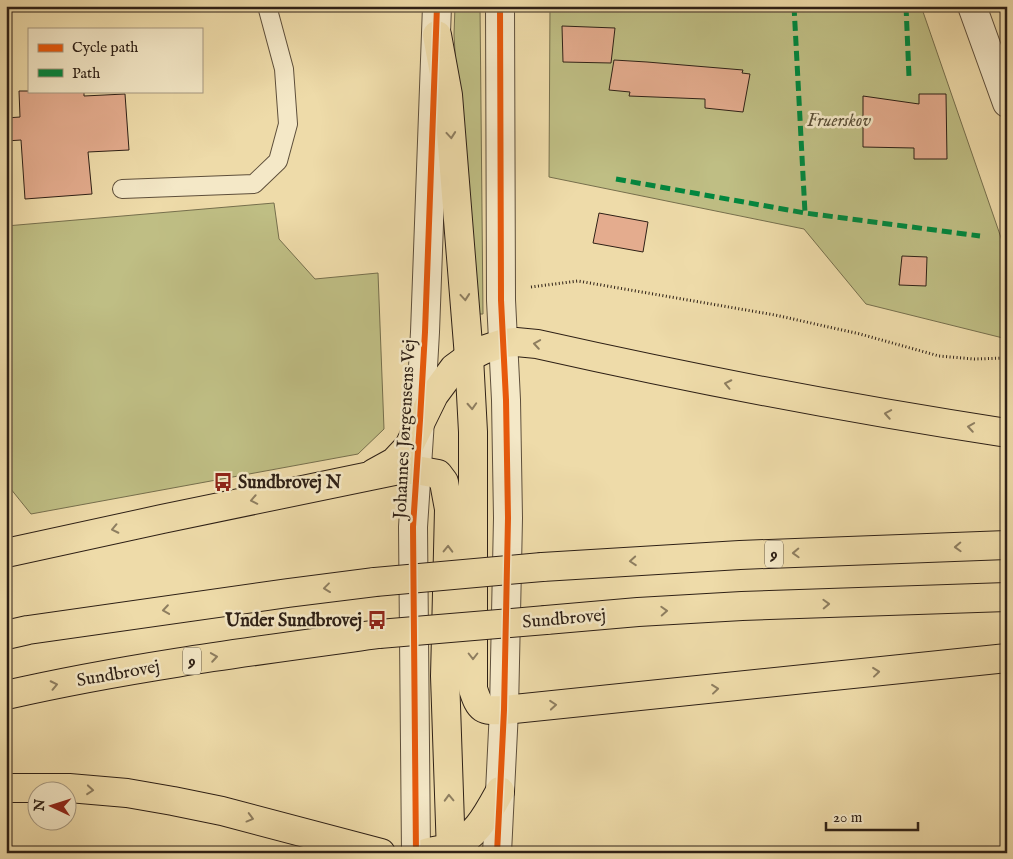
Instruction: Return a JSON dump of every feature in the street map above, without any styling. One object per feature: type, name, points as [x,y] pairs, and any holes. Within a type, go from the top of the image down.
[{"type":"main road","points":[[436,35],[448,95],[469,357],[473,432],[473,689],[478,704],[488,711],[504,710],[1007,658]]},
{"type":"main road","points":[[363,478],[394,462],[409,446],[420,420],[434,395],[454,368],[482,350],[504,343],[516,342],[537,344],[776,394],[1007,433]]},
{"type":"main road","points":[[6,553],[399,470],[416,470],[438,474],[444,482],[449,509],[442,851],[465,839],[484,821],[500,791]]},
{"type":"main road","name":"9","points":[[6,635],[47,627],[268,595],[375,582],[542,567],[740,555],[1007,545]]},
{"type":"main road","name":"Sundbrovej","points":[[6,695],[111,673],[242,652],[379,634],[638,612],[742,606],[1007,597]]},
{"type":"main road","points":[[6,788],[69,788],[126,793],[174,801],[222,811],[381,853]]},
{"type":"street","name":"Johannes Jørgensens Vej","points":[[416,853],[414,527],[437,6]]},
{"type":"street","points":[[497,853],[504,710],[508,518],[501,290],[500,6]]},
{"type":"street","points":[[972,6],[1007,102]]},
{"type":"lane","points":[[122,189],[254,184],[278,161],[288,124],[284,69],[267,6]]},
{"type":"path","points":[[501,290],[578,281],[776,315],[860,334],[939,356],[974,359],[1007,358]]},
{"type":"green space","points":[[455,6],[480,6],[483,314],[477,314],[463,182],[454,35]]},
{"type":"green space","name":"Fruerskov","points":[[550,6],[921,6],[1007,255],[1007,339],[866,304],[804,229],[549,177]]},
{"type":"green space","points":[[274,203],[279,239],[315,279],[378,273],[384,429],[358,454],[31,514],[6,483],[6,226]]},
{"type":"building","points":[[562,26],[615,28],[611,63],[563,62]]},
{"type":"building","points":[[614,60],[743,70],[742,73],[750,74],[743,112],[705,108],[705,99],[629,96],[630,92],[609,90]]},
{"type":"building","points":[[19,91],[84,92],[84,96],[125,94],[129,150],[88,152],[92,194],[25,199],[21,140],[6,141],[6,118],[20,117]]},
{"type":"building","points":[[919,94],[946,94],[947,159],[914,159],[914,148],[863,147],[863,96],[919,104]]},
{"type":"building","points":[[599,213],[648,222],[643,252],[593,243]]},
{"type":"building","points":[[902,256],[927,257],[926,286],[899,285]]},
{"type":"marked path","points":[[794,6],[805,213]]},
{"type":"marked path","points":[[906,6],[909,77]]},
{"type":"marked path","points":[[616,179],[805,213],[980,236]]},
{"type":"cycle path","points":[[416,853],[413,527],[425,332],[437,6]]},
{"type":"cycle path","points":[[497,853],[504,710],[508,518],[506,400],[501,300],[500,6]]},
{"type":"place","name":"Sundbrovej N","points":[[223,482]]},
{"type":"place","name":"Under Sundbrovej","points":[[377,620]]}]
